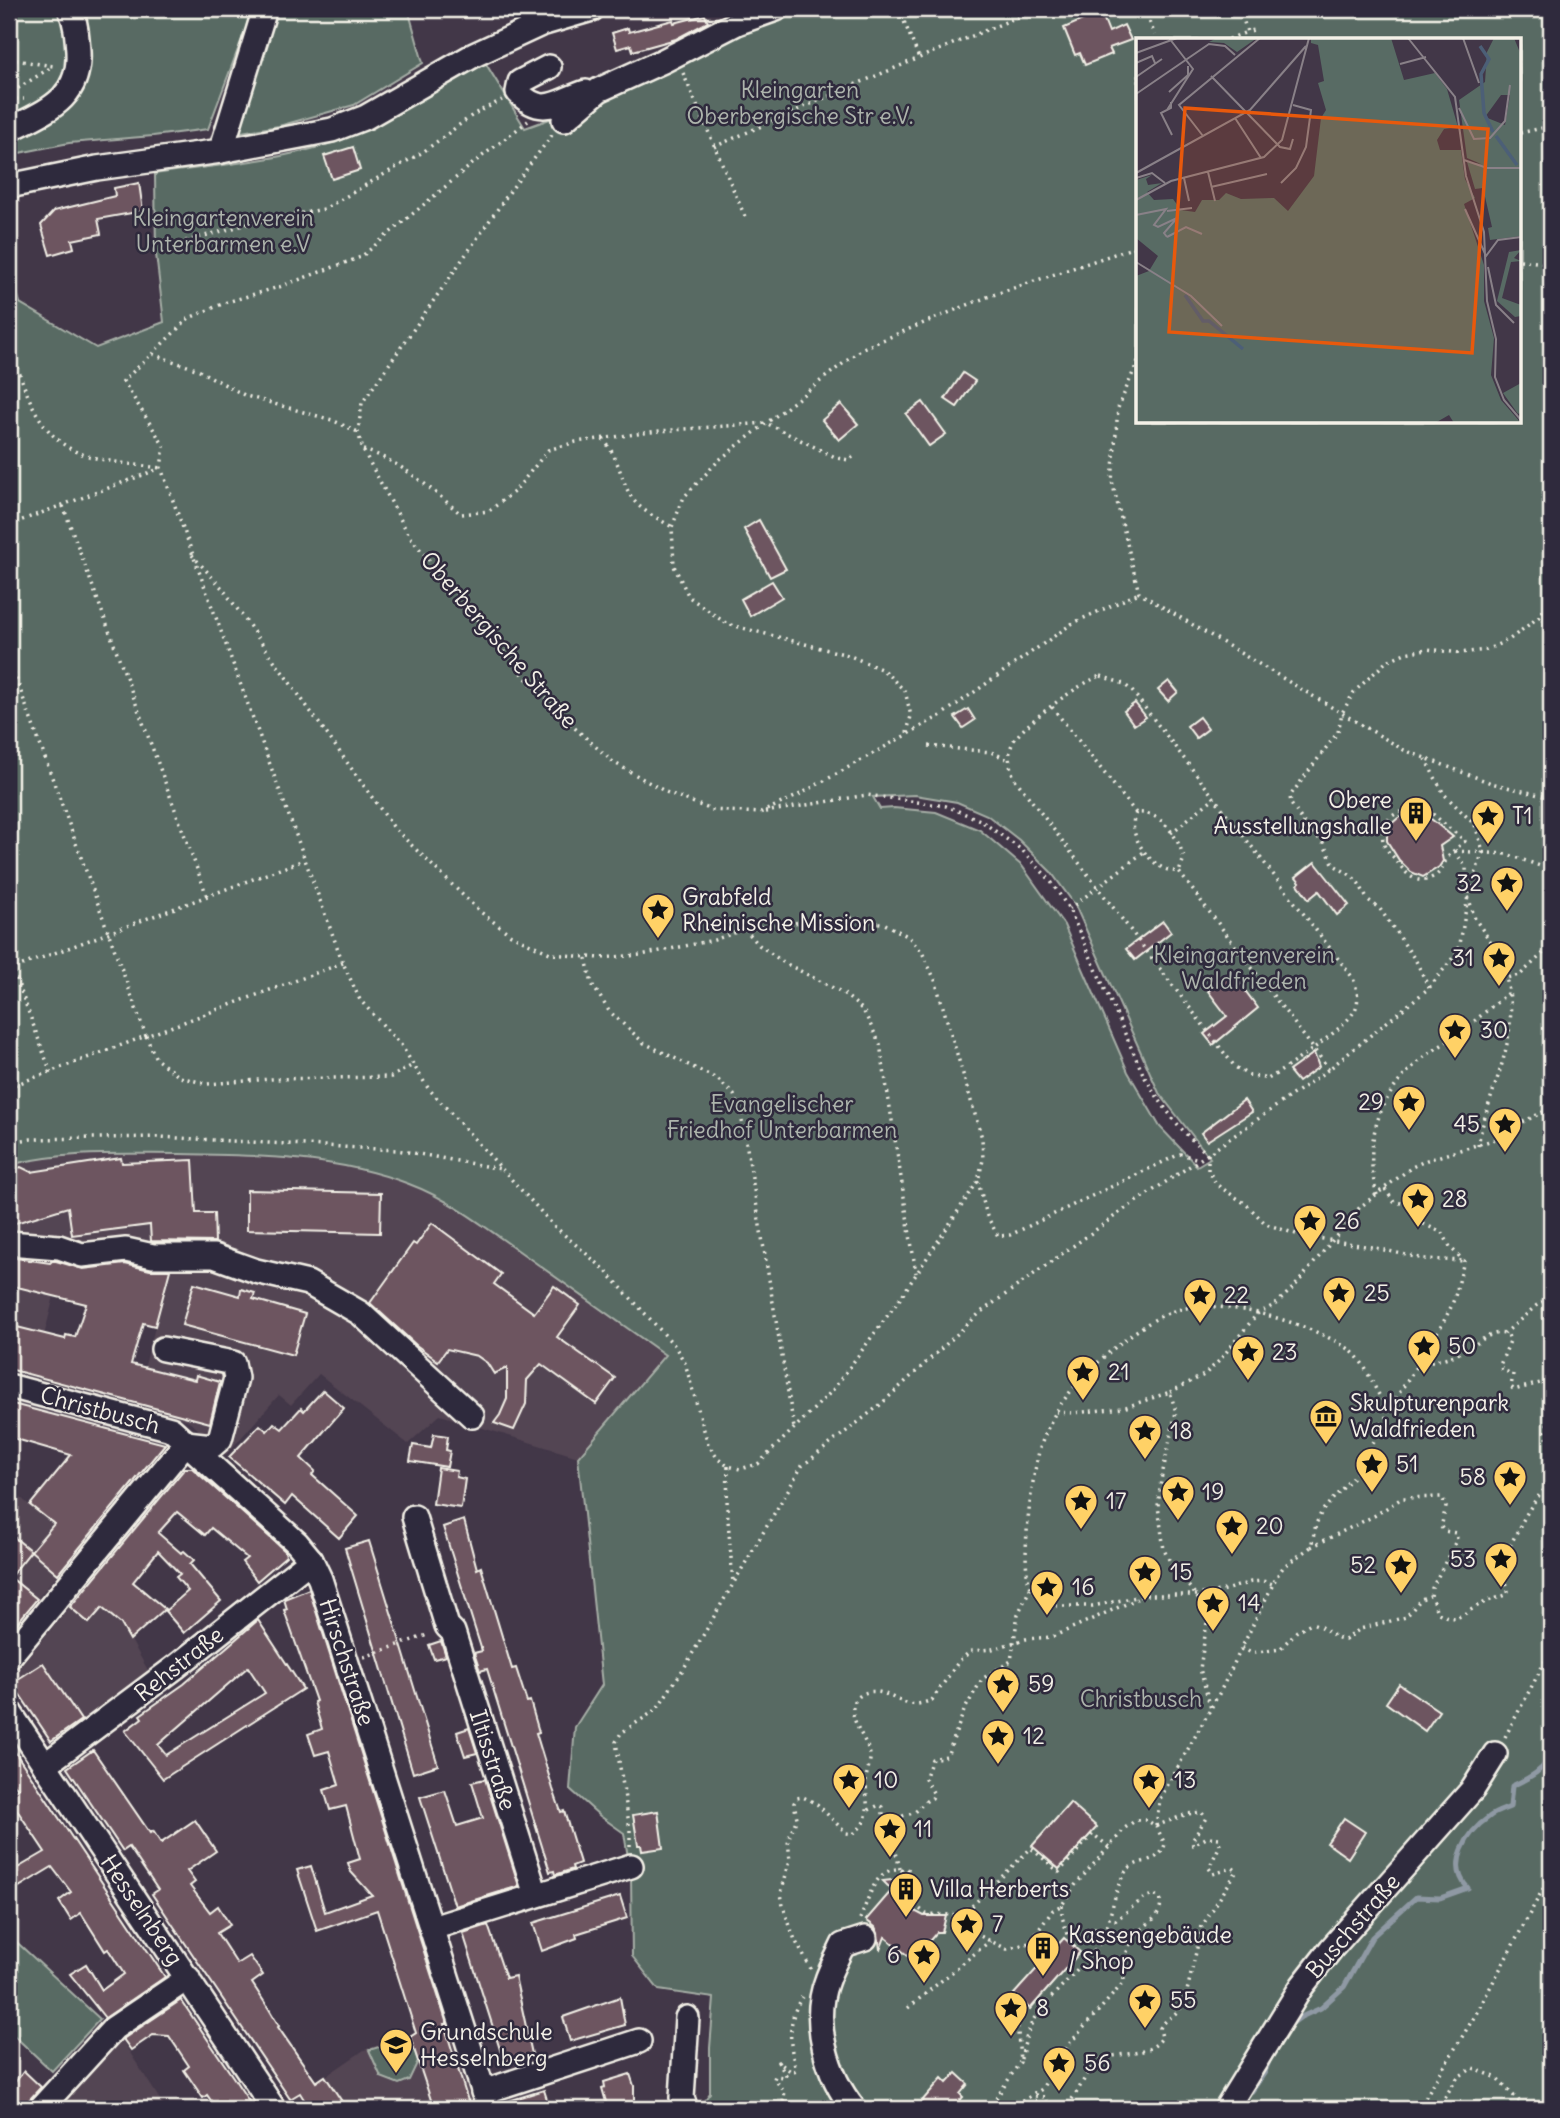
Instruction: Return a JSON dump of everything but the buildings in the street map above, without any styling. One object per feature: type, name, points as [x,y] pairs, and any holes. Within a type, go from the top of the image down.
[{"type":"street","points":[[9,130],[45,111],[71,90],[78,59],[74,18],[69,9]]},
{"type":"street","points":[[221,151],[265,9]]},
{"type":"street","points":[[9,186],[97,168],[221,151],[332,130],[366,117],[474,55],[541,24],[592,9]]},
{"type":"street","points":[[549,67],[520,82],[519,92],[527,102],[540,106],[555,106],[583,93],[599,90],[737,23],[776,9]]},
{"type":"street","points":[[564,120],[599,90]]},
{"type":"street","points":[[9,1243],[59,1247],[82,1255],[126,1250],[153,1256],[214,1256],[256,1271],[308,1283],[360,1313],[472,1416]]},
{"type":"street","points":[[9,1657],[186,1443],[212,1446],[220,1438],[236,1378],[233,1363],[163,1349]]},
{"type":"street","name":"Christbusch","points":[[9,1386],[171,1429],[186,1443]]},
{"type":"street","name":"Hirschstraße","points":[[186,1443],[297,1543],[311,1560],[320,1579],[486,2100],[639,2041]]},
{"type":"street","name":"Iltisstraße","points":[[414,1517],[536,1895]]},
{"type":"street","name":"Rehstraße","points":[[45,1765],[177,1666],[311,1560]]},
{"type":"street","name":"Hesselnberg","points":[[9,1710],[274,2109]]},
{"type":"street","name":"Buschstraße","points":[[1226,2109],[1302,1986],[1331,1949],[1473,1789],[1495,1754]]},
{"type":"street","points":[[432,1928],[631,1866]]},
{"type":"street","points":[[854,2109],[834,2080],[826,2054],[821,2012],[826,1981],[844,1945],[864,1938]]},
{"type":"street","points":[[40,2109],[114,2028],[188,1978]]},
{"type":"street","points":[[686,2109],[682,2098],[687,2018]]},
{"type":"path","points":[[899,9],[919,58]]},
{"type":"path","points":[[715,147],[1037,9]]},
{"type":"path","points":[[1144,9],[1155,35]]},
{"type":"path","points":[[1240,9],[1247,32]]},
{"type":"path","points":[[1232,38],[1253,30]]},
{"type":"path","points":[[9,60],[52,66],[9,94]]},
{"type":"path","points":[[681,69],[746,219]]},
{"type":"path","points":[[172,245],[251,223],[324,209],[423,152],[474,114],[519,92]]},
{"type":"path","points":[[192,555],[223,589],[394,828],[478,910],[511,935],[552,954],[586,958],[641,955],[714,940],[769,924],[853,918],[885,923],[909,937],[922,952],[935,980],[982,1138],[983,1160],[978,1181],[916,1275],[832,1391],[758,1464],[740,1469],[728,1466],[718,1459],[708,1444],[685,1363],[674,1345],[603,1268],[554,1226],[501,1169],[429,1088],[401,1045],[360,1000],[342,963],[192,555],[161,468],[164,446],[122,381],[189,318],[227,302],[278,287],[360,257],[476,161],[526,124],[540,106]]},
{"type":"path","name":"Oberbergische Straße","points":[[564,120],[513,187],[362,403],[358,432],[363,450],[410,537],[526,678],[568,722],[612,762],[666,792],[712,810],[760,813],[831,778],[940,716],[1073,623],[1139,593]]},
{"type":"path","points":[[1522,133],[1551,126]]},
{"type":"path","points":[[907,733],[911,716],[905,691],[883,670],[848,655],[727,624],[689,597],[674,566],[672,527],[684,498],[719,460],[863,348],[987,298],[1136,247]]},
{"type":"path","points":[[1522,260],[1551,264]]},
{"type":"path","points":[[9,340],[29,403],[57,441],[89,457],[161,468]]},
{"type":"path","points":[[152,354],[196,369],[246,396],[311,413],[358,432]]},
{"type":"path","points":[[1136,366],[1118,408],[1112,481],[1139,593],[1404,750],[1490,783],[1551,798]]},
{"type":"path","points":[[363,450],[378,454],[405,471],[461,514],[489,511],[514,491],[548,450],[576,442],[659,431],[766,423],[836,458],[849,460],[853,457]]},
{"type":"path","points":[[603,439],[611,449],[632,498],[672,527]]},
{"type":"path","points":[[9,525],[161,468]]},
{"type":"path","points":[[63,506],[207,896]]},
{"type":"path","points":[[1429,988],[1416,961],[1380,909],[1367,899],[1352,876],[1334,865],[1322,841],[1308,830],[1289,800],[1290,796],[1338,732],[1342,713],[1354,692],[1387,660],[1427,649],[1460,653],[1486,650],[1510,639],[1540,616],[1551,596]]},
{"type":"path","points":[[9,659],[156,1059],[180,1077],[207,1084],[271,1079],[391,1077],[413,1065]]},
{"type":"path","points":[[1101,676],[1124,684],[1132,691],[1353,978],[1357,1003],[1354,1013],[1312,1048],[1268,1079],[1248,1075],[1235,1067],[1015,779],[1009,760],[1013,743],[1020,732],[1052,707],[1089,679],[1101,676]]},
{"type":"path","points":[[1052,707],[1136,813]]},
{"type":"path","points":[[929,746],[992,752],[1009,760]]},
{"type":"path","points":[[631,1866],[630,1830],[616,1742],[621,1733],[656,1710],[684,1668],[802,1466],[880,1405],[981,1312],[1329,1069],[1439,978],[1459,950],[1468,897],[1483,851],[1475,825],[1444,794],[1425,759]]},
{"type":"path","points":[[760,813],[867,795],[946,806],[980,820],[1023,851],[1050,880],[1069,909],[1144,1076],[1189,1139],[1208,1154]]},
{"type":"path","points":[[1171,832],[1215,797]]},
{"type":"path","points":[[1422,805],[1465,841],[1455,851],[1438,874],[1430,879],[1415,880],[1408,876],[1386,848],[1383,840],[1385,825],[1398,813],[1417,813],[1422,805]]},
{"type":"path","points":[[1136,813],[1149,813],[1158,817],[1171,832],[1184,858],[1180,872]]},
{"type":"path","points":[[1136,813],[1133,819],[1135,837],[1145,851],[1163,868],[1180,872],[1329,1069]]},
{"type":"path","points":[[1069,909],[1145,851]]},
{"type":"path","points":[[1455,851],[1507,854],[1551,870]]},
{"type":"path","points":[[1455,851],[1466,868],[1468,897],[1475,919],[1493,946],[1510,992],[1507,1052],[1482,1121],[1478,1146]]},
{"type":"path","points":[[10,969],[304,860]]},
{"type":"path","points":[[745,929],[783,962],[843,993],[863,1010],[880,1044],[916,1275]]},
{"type":"path","points":[[1506,978],[1520,975],[1551,946]]},
{"type":"path","points":[[586,958],[592,984],[609,1011],[644,1044],[717,1079],[734,1095],[747,1148],[794,1428]]},
{"type":"path","points":[[9,959],[10,969],[51,1073]]},
{"type":"path","points":[[9,1087],[342,963]]},
{"type":"path","points":[[1377,1195],[1372,1176],[1371,1154],[1378,1114],[1386,1097],[1416,1064],[1463,1031],[1510,992]]},
{"type":"path","points":[[1056,1412],[1123,1408],[1170,1392],[1203,1375],[1219,1361],[1257,1314],[1286,1295],[1360,1207],[1412,1167],[1496,1139],[1551,1108]]},
{"type":"path","points":[[9,1142],[31,1139],[159,1137],[397,1150],[501,1169]]},
{"type":"path","points":[[978,1181],[987,1216],[998,1236],[1010,1235],[1180,1154],[1200,1159]]},
{"type":"path","points":[[1208,1154],[1208,1170],[1217,1185],[1246,1204],[1266,1224],[1333,1242],[1424,1259],[1464,1261]]},
{"type":"path","points":[[1385,1189],[1394,1202],[1407,1205],[1415,1220],[1443,1233],[1450,1247],[1464,1261]]},
{"type":"path","points":[[1311,1547],[1322,1511],[1360,1469],[1390,1409],[1434,1340],[1452,1306],[1464,1261]]},
{"type":"path","points":[[1504,1334],[1537,1305],[1551,1297]]},
{"type":"path","points":[[1273,1584],[1251,1582],[1196,1595],[1146,1595],[1093,1606],[1050,1606],[1031,1587],[1026,1570],[1032,1486],[1038,1453],[1056,1412],[1077,1384],[1132,1334],[1180,1309],[1222,1306],[1307,1328],[1346,1347],[1362,1362],[1380,1400],[1390,1409]]},
{"type":"path","points":[[1417,1363],[1463,1352],[1493,1333],[1504,1334],[1508,1335],[1510,1341],[1500,1365],[1502,1370],[1513,1374],[1511,1387],[1518,1391],[1540,1383],[1551,1388]]},
{"type":"path","points":[[1170,1392],[1176,1412],[1158,1506],[1164,1550],[1174,1569],[1196,1595],[1205,1612],[1207,1622],[1200,1669],[1211,1709]]},
{"type":"path","points":[[1551,1410],[1545,1432],[1551,1441]]},
{"type":"path","points":[[728,1466],[727,1507],[733,1583]]},
{"type":"path","points":[[1156,1826],[1160,1799],[1211,1709],[1284,1566],[1311,1547],[1374,1516],[1402,1498],[1442,1497],[1446,1507],[1441,1527],[1444,1531],[1457,1533],[1457,1539],[1432,1588],[1431,1596],[1437,1612],[1453,1619],[1461,1617],[1481,1604],[1506,1595],[1508,1591],[1502,1562],[1519,1524],[1542,1490],[1551,1484]]},
{"type":"path","points":[[1031,1587],[1018,1614],[1011,1661],[982,1679],[964,1711],[947,1756],[932,1759],[925,1779],[934,1794],[915,1812],[898,1820],[895,1826],[900,1869],[911,1877],[911,1902],[926,1914],[953,1915],[972,1906],[1031,1848],[1059,1872],[1093,1834],[1109,1847]]},
{"type":"path","points":[[813,1972],[795,1940],[781,1893],[790,1860],[788,1840],[797,1818],[794,1803],[797,1798],[803,1797],[817,1804],[846,1833],[853,1834],[867,1820],[869,1810],[866,1780],[870,1757],[855,1722],[854,1709],[862,1694],[889,1694],[909,1704],[932,1700],[959,1661],[971,1651],[1052,1637],[1146,1595]]},
{"type":"path","points":[[1242,1647],[1251,1653],[1280,1649],[1297,1630],[1311,1623],[1324,1627],[1335,1638],[1345,1640],[1360,1629],[1406,1617],[1421,1599],[1431,1596]]},
{"type":"path","points":[[370,1655],[448,1627]]},
{"type":"path","points":[[1495,1754],[1551,1650]]},
{"type":"path","points":[[869,1810],[880,1805],[883,1807],[883,1829],[896,1850]]},
{"type":"path","points":[[1062,2109],[1073,2102],[1092,2066],[1102,2059],[1148,2049],[1158,2044],[1162,2038],[1160,2028],[1166,2020],[1180,2011],[1185,2000],[1202,1926],[1237,1871],[1233,1868],[1213,1874],[1209,1868],[1220,1845],[1219,1838],[1208,1837],[1193,1845],[1192,1841],[1206,1818],[1201,1812],[1187,1814],[1156,1826]]},
{"type":"path","points":[[953,1915],[976,1934],[1007,1949],[1029,1943],[1053,1910],[1062,1905],[1076,1884],[1125,1828],[1136,1820],[1146,1820],[1156,1826],[1165,1844],[1163,1852],[1152,1860],[1129,1869],[1122,1878],[1110,1919],[1099,1944],[1034,2019],[1020,2062],[987,2109]]},
{"type":"path","points":[[864,1938],[860,1921],[879,1876],[886,1871],[900,1869]]},
{"type":"path","points":[[1418,2109],[1476,2014],[1551,1874]]},
{"type":"path","points":[[1010,2109],[1042,2089],[1070,2043],[1124,1982],[1123,1962],[1134,1936],[1158,1916],[1162,1905],[1160,1898],[1154,1895],[1144,1898],[1116,1920],[1110,1919]]},
{"type":"path","points":[[1062,1905],[1062,1917],[1072,1945],[1088,1931],[1095,1929],[1104,1933]]},
{"type":"path","points":[[908,2008],[990,1941]]},
{"type":"path","points":[[782,2109],[785,2091],[774,2079],[775,2076],[786,2075],[778,2062],[792,2072],[796,2070],[790,2051],[791,2028],[797,2006],[808,1989]]},
{"type":"path","points":[[1020,2062],[1017,2017],[1023,2003]]},
{"type":"path","points":[[1437,2109],[1458,2077],[1473,2068],[1495,2077],[1527,2109]]},
{"type":"path","points":[[1030,2097],[1040,2094],[1046,2097],[1048,2109]]},
{"type":"shaded area","points":[[91,1153],[291,1159],[356,1168],[409,1184],[460,1209],[665,1356],[578,1457],[440,1415],[408,1444],[319,1374],[291,1405],[279,1395],[226,1455],[189,1421],[135,1403],[155,1327],[122,1317],[132,1281],[54,1296],[34,1376],[9,1370],[9,1165],[39,1157]]},
{"type":"shaded area","points":[[9,1488],[80,1547],[9,1633]]},
{"type":"shaded area","points":[[82,1592],[123,1626],[149,1672],[50,1742],[9,1680]]},
{"type":"shaded area","name":"Grundschule Hesselnberg","points":[[448,2023],[475,2109],[297,2109],[291,2100],[364,2050]]},
{"type":"shaded area","points":[[120,2037],[166,2109],[56,2109]]},
{"type":"green space","points":[[9,9],[251,9],[208,129],[69,143],[9,155]]},
{"type":"green space","points":[[269,9],[408,9],[423,63],[354,105],[279,126],[235,133]]},
{"type":"green space","name":"Christbusch","points":[[787,9],[1551,9],[1551,2109],[698,2109],[710,2093],[714,1998],[659,1990],[632,1956],[631,1875],[624,1833],[570,1789],[575,1727],[602,1685],[578,1457],[665,1355],[455,1207],[425,1191],[382,1175],[324,1162],[236,1155],[93,1154],[51,1157],[9,1165],[9,263],[20,303],[96,348],[164,322],[156,254],[155,174],[259,160],[335,142],[391,117],[483,59],[525,128],[602,100]],"holes":[[[915,795],[957,802],[987,815],[1019,840],[1051,872],[1075,905],[1159,1093],[1210,1158],[1197,1166],[1160,1127],[1128,1072],[1064,925],[1022,866],[980,830],[936,812],[880,809],[873,797]]]},
{"type":"green space","points":[[9,1935],[100,2019],[52,2071],[9,2031]]},
{"type":"green space","points":[[410,2037],[418,2061],[409,2080],[399,2084],[381,2077],[369,2050]]},
{"type":"waterway","points":[[1286,2028],[1301,2017],[1321,2008],[1344,1987],[1372,1937],[1416,1897],[1440,1898],[1468,1888],[1459,1869],[1459,1859],[1467,1840],[1481,1823],[1496,1812],[1510,1807],[1512,1786],[1541,1769],[1551,1752]]},
{"type":"waterway","points":[[1252,2091],[1269,2061],[1265,2055]]},
{"type":"place","name":"Obere Ausstellungshalle","points":[[1416,843]]},
{"type":"place","name":"T1","points":[[1488,846]]},
{"type":"place","name":"32","points":[[1507,913]]},
{"type":"place","name":"Grabfeld Rheinische Mission","points":[[658,940]]},
{"type":"place","name":"31","points":[[1499,988]]},
{"type":"place","name":"30","points":[[1455,1060]]},
{"type":"place","name":"29","points":[[1409,1132]]},
{"type":"place","name":"45","points":[[1505,1154]]},
{"type":"place","name":"28","points":[[1418,1229]]},
{"type":"place","name":"26","points":[[1310,1251]]},
{"type":"place","name":"25","points":[[1339,1323]]},
{"type":"place","name":"22","points":[[1200,1325]]},
{"type":"place","name":"50","points":[[1424,1376]]},
{"type":"place","name":"23","points":[[1248,1382]]},
{"type":"place","name":"21","points":[[1083,1402]]},
{"type":"place","name":"Skulpturenpark Waldfrieden","points":[[1326,1446]]},
{"type":"place","name":"18","points":[[1145,1461]]},
{"type":"place","name":"51","points":[[1372,1494]]},
{"type":"place","name":"58","points":[[1510,1507]]},
{"type":"place","name":"19","points":[[1178,1522]]},
{"type":"place","name":"17","points":[[1081,1531]]},
{"type":"place","name":"20","points":[[1232,1556]]},
{"type":"place","name":"53","points":[[1501,1589]]},
{"type":"place","name":"52","points":[[1401,1595]]},
{"type":"place","name":"15","points":[[1145,1602]]},
{"type":"place","name":"16","points":[[1047,1617]]},
{"type":"place","name":"14","points":[[1213,1633]]},
{"type":"place","name":"59","points":[[1003,1714]]},
{"type":"place","name":"12","points":[[998,1766]]},
{"type":"place","name":"10","points":[[849,1810]]},
{"type":"place","name":"13","points":[[1149,1810]]},
{"type":"place","name":"11","points":[[890,1859]]},
{"type":"place","name":"Villa Herberts","points":[[906,1919]]},
{"type":"place","name":"7","points":[[967,1954]]},
{"type":"place","name":"Kassengebäude / Shop","points":[[1043,1978]]},
{"type":"place","name":"6","points":[[924,1985]]},
{"type":"place","name":"55","points":[[1145,2030]]},
{"type":"place","name":"8","points":[[1011,2038]]},
{"type":"place","name":"Grundschule Hesselnberg","points":[[396,2075]]},
{"type":"place","name":"56","points":[[1059,2093]]},
{"type":"park label","name":"Kleingarten Oberbergische Str e.V.","points":[[800,103]]},
{"type":"park label","name":"Kleingartenverein Unterbarmen e.V","points":[[223,231]]},
{"type":"park label","name":"Kleingartenverein Waldfrieden","points":[[1244,968]]},
{"type":"park label","name":"Evangelischer Friedhof Unterbarmen","points":[[782,1117]]}]
